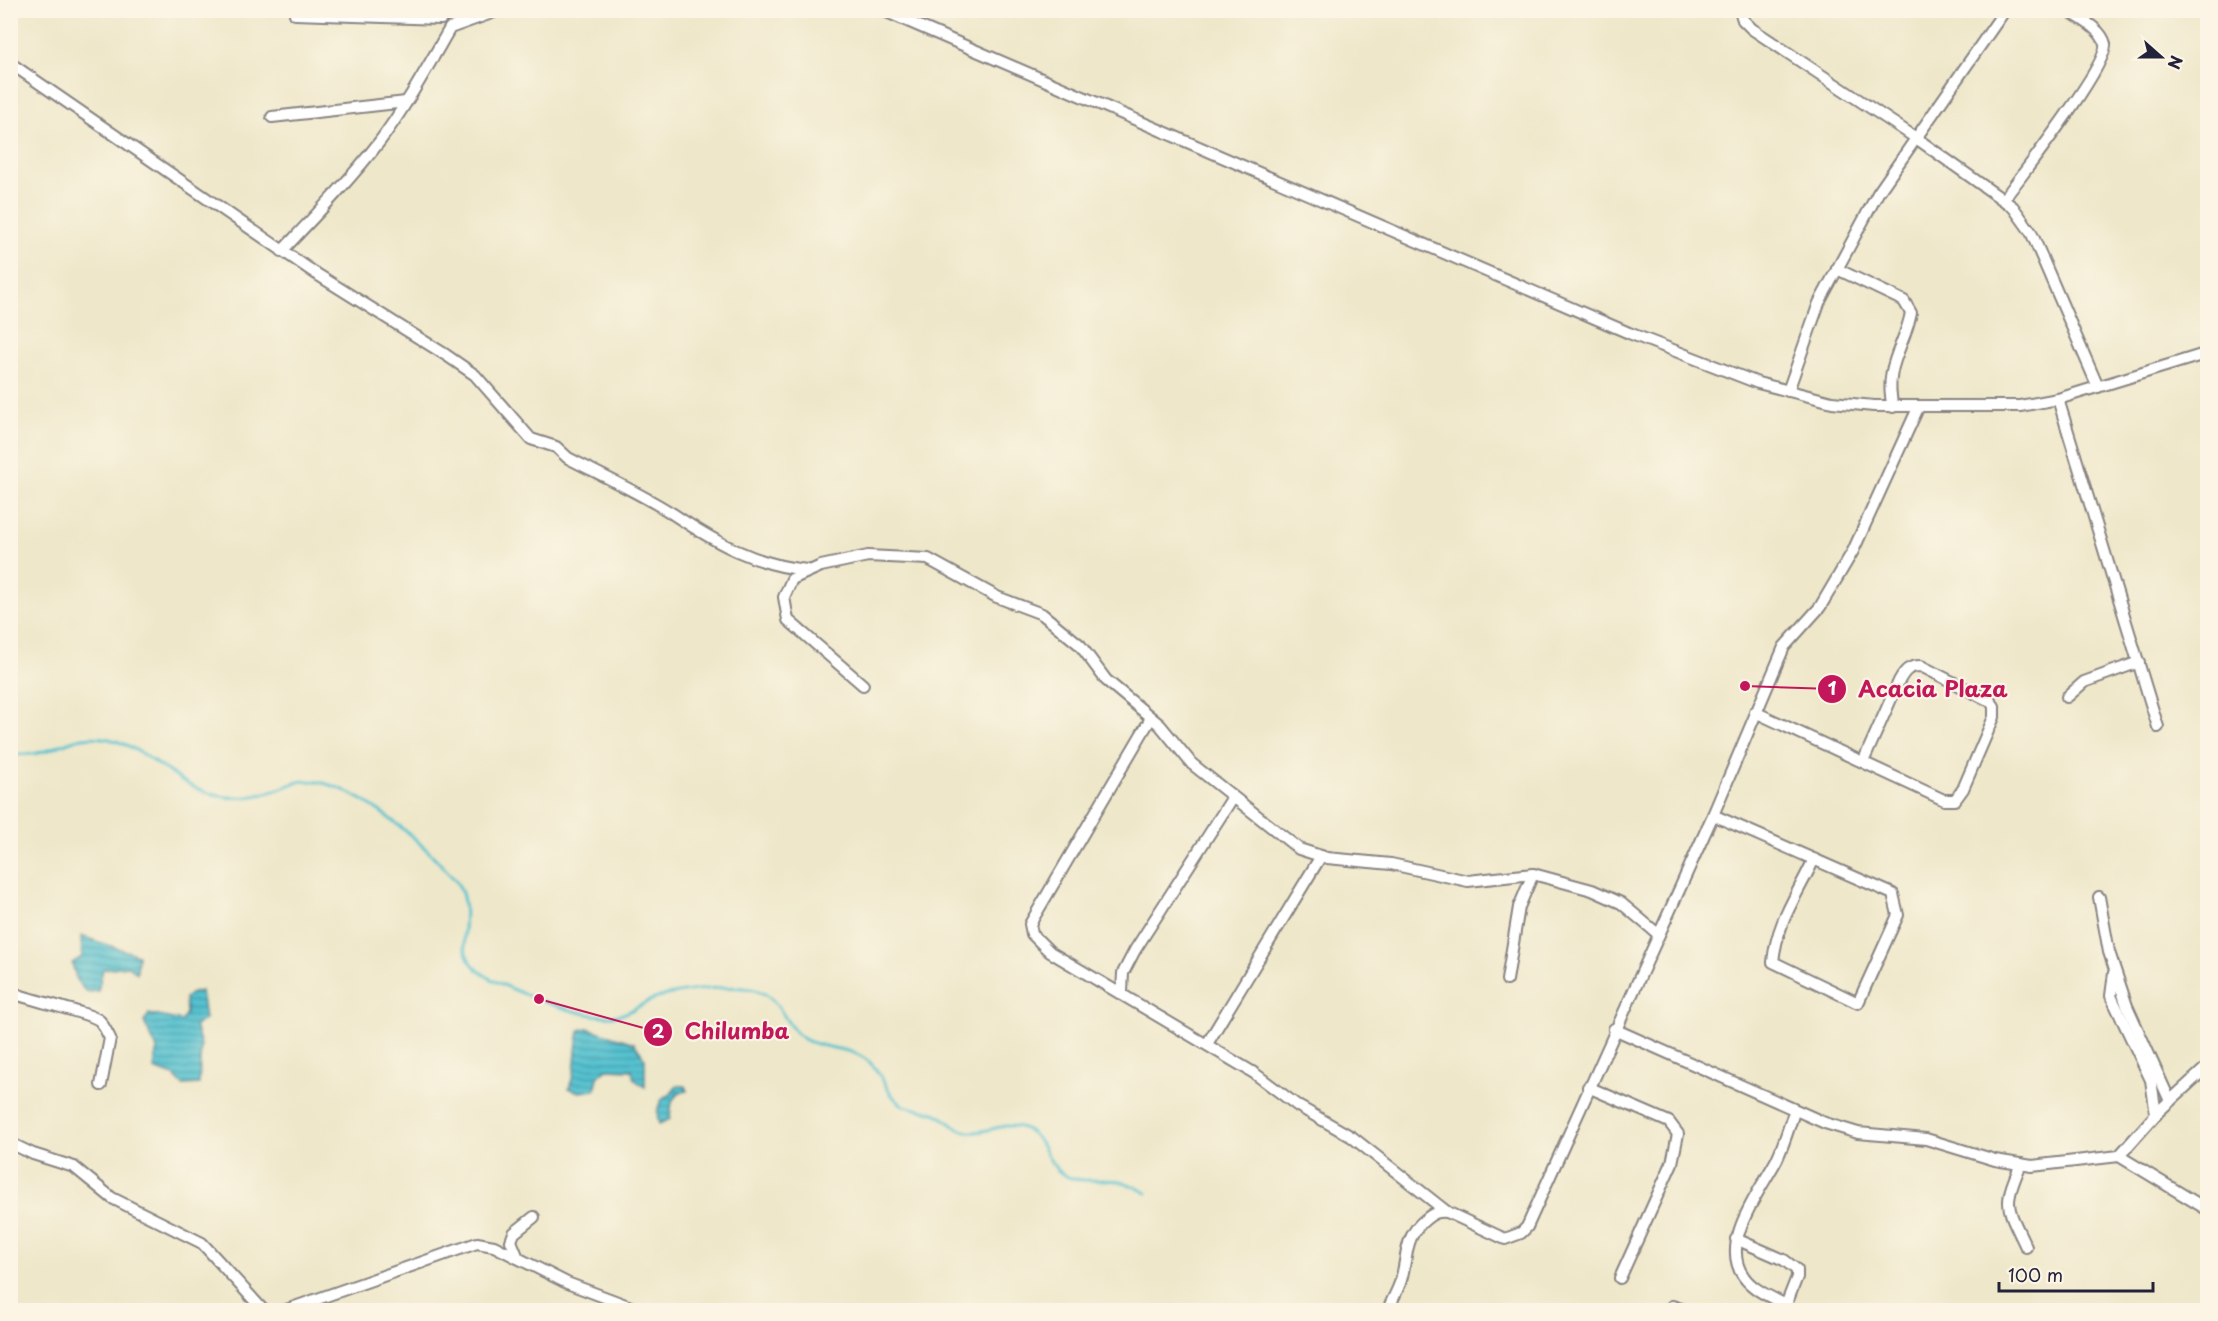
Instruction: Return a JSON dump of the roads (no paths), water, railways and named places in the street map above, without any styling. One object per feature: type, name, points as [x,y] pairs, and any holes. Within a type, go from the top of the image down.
[{"type":"street","points":[[282,251],[339,190],[380,141],[450,28],[500,10]]},
{"type":"street","points":[[882,10],[1629,333],[1711,366],[1788,391],[1832,402],[1918,408],[2020,406],[2058,399],[2208,353]]},
{"type":"street","points":[[1740,10],[1743,20],[1752,29],[2004,199],[2031,232],[2098,387]]},
{"type":"street","points":[[1788,391],[1819,303],[1878,193],[2005,10]]},
{"type":"street","points":[[2004,199],[2084,88],[2105,52],[2105,44],[2101,35],[2067,10]]},
{"type":"street","points":[[296,14],[440,15],[450,28]]},
{"type":"street","points":[[10,63],[282,251],[475,375],[531,440],[556,447],[568,458],[672,514],[697,532],[752,559],[807,570]]},
{"type":"street","points":[[272,117],[406,102]]},
{"type":"street","points":[[1837,269],[1904,301],[1911,313],[1908,327],[1898,349],[1888,388],[1893,406]]},
{"type":"street","points":[[2058,399],[2158,727]]},
{"type":"street","points":[[1151,717],[1030,924],[1032,934],[1050,952],[1122,992],[1207,1044],[1254,1073],[1311,1114],[1352,1137],[1447,1212],[1498,1237],[1506,1239],[1521,1233],[1527,1227],[1614,1029],[1713,815],[1784,647],[1820,607],[1853,551],[1918,408]]},
{"type":"street","points":[[863,685],[789,620],[784,597],[792,579],[807,570],[868,556],[928,559],[997,597],[1042,614],[1080,645],[1106,680],[1151,717],[1192,764],[1299,849],[1321,856],[1391,864],[1468,881],[1533,874],[1592,890],[1621,903],[1659,934]]},
{"type":"street","points":[[2067,697],[2084,682],[2139,662]]},
{"type":"street","points":[[1755,712],[1944,800],[1955,800],[1963,789],[1994,717],[1994,706],[1990,701],[1921,666],[1911,666],[1904,671],[1863,762]]},
{"type":"street","points":[[1122,992],[1123,973],[1132,956],[1233,797]]},
{"type":"street","points":[[1713,815],[1814,859],[1893,894],[1898,915],[1858,1003],[1773,962],[1775,938],[1786,910],[1814,859]]},
{"type":"street","points":[[1207,1044],[1321,856]]},
{"type":"street","points":[[1507,980],[1519,907],[1533,874]]},
{"type":"street","points":[[2099,897],[2109,952],[2127,1006],[2170,1101]]},
{"type":"street","points":[[2114,968],[2110,996],[2151,1080],[2156,1115]]},
{"type":"street","points":[[10,992],[36,1002],[82,1012],[99,1020],[110,1038],[101,1084]]},
{"type":"street","points":[[1614,1029],[1752,1090],[1794,1112],[1858,1133],[1926,1139],[1995,1160],[2032,1166],[2119,1156],[2208,1210]]},
{"type":"street","points":[[2119,1156],[2156,1115],[2208,1066]]},
{"type":"street","points":[[1588,1087],[1669,1122],[1678,1134],[1672,1163],[1620,1278]]},
{"type":"street","points":[[1736,1239],[1794,1265],[1797,1277],[1785,1308],[1754,1287],[1743,1276],[1737,1263],[1736,1239],[1752,1203],[1778,1158],[1794,1112]]},
{"type":"street","points":[[10,1143],[33,1154],[74,1167],[112,1198],[202,1243],[263,1311]]},
{"type":"street","points":[[2021,1164],[2009,1195],[2008,1206],[2026,1247]]},
{"type":"street","points":[[1388,1311],[1401,1281],[1410,1236],[1418,1225],[1432,1214],[1439,1211],[1447,1212]]},
{"type":"street","points":[[518,1258],[511,1241],[514,1233],[534,1217]]},
{"type":"street","points":[[286,1311],[477,1243],[494,1246],[567,1282],[639,1311]]},
{"type":"street","points":[[1671,1306],[1684,1311]]},
{"type":"water","points":[[81,936],[138,955],[137,973],[128,966],[103,969],[98,991],[86,992],[77,981],[72,963],[82,957]]},
{"type":"water","points":[[201,991],[205,1019],[195,1026],[201,1045],[199,1084],[183,1085],[174,1076],[154,1069],[157,1049],[144,1022],[149,1014],[182,1021],[186,1013],[185,998]]},
{"type":"water","points":[[587,1028],[634,1043],[645,1059],[645,1087],[634,1079],[632,1070],[607,1069],[598,1077],[595,1090],[579,1092],[569,1088],[580,1030]]},
{"type":"water","points":[[677,1086],[685,1086],[687,1091],[675,1097],[670,1119],[659,1124],[657,1113],[660,1103]]},
{"type":"waterway","points":[[10,755],[38,753],[83,738],[102,738],[135,749],[195,788],[221,796],[238,798],[254,796],[305,781],[323,783],[342,790],[362,800],[401,827],[455,880],[464,899],[465,949],[479,971],[495,981],[556,1006],[591,1015],[606,1016],[624,1014],[652,1000],[679,993],[722,988],[758,991],[773,1001],[797,1034],[804,1039],[819,1045],[845,1050],[868,1061],[891,1094],[901,1104],[939,1115],[955,1127],[969,1132],[1010,1126],[1023,1128],[1031,1132],[1054,1166],[1068,1177],[1081,1180],[1115,1181],[1129,1184],[1147,1193]]},
{"type":"place","name":"Acacia Plaza","points":[[1745,686]]},
{"type":"place","name":"Chilumba","points":[[539,999]]}]
